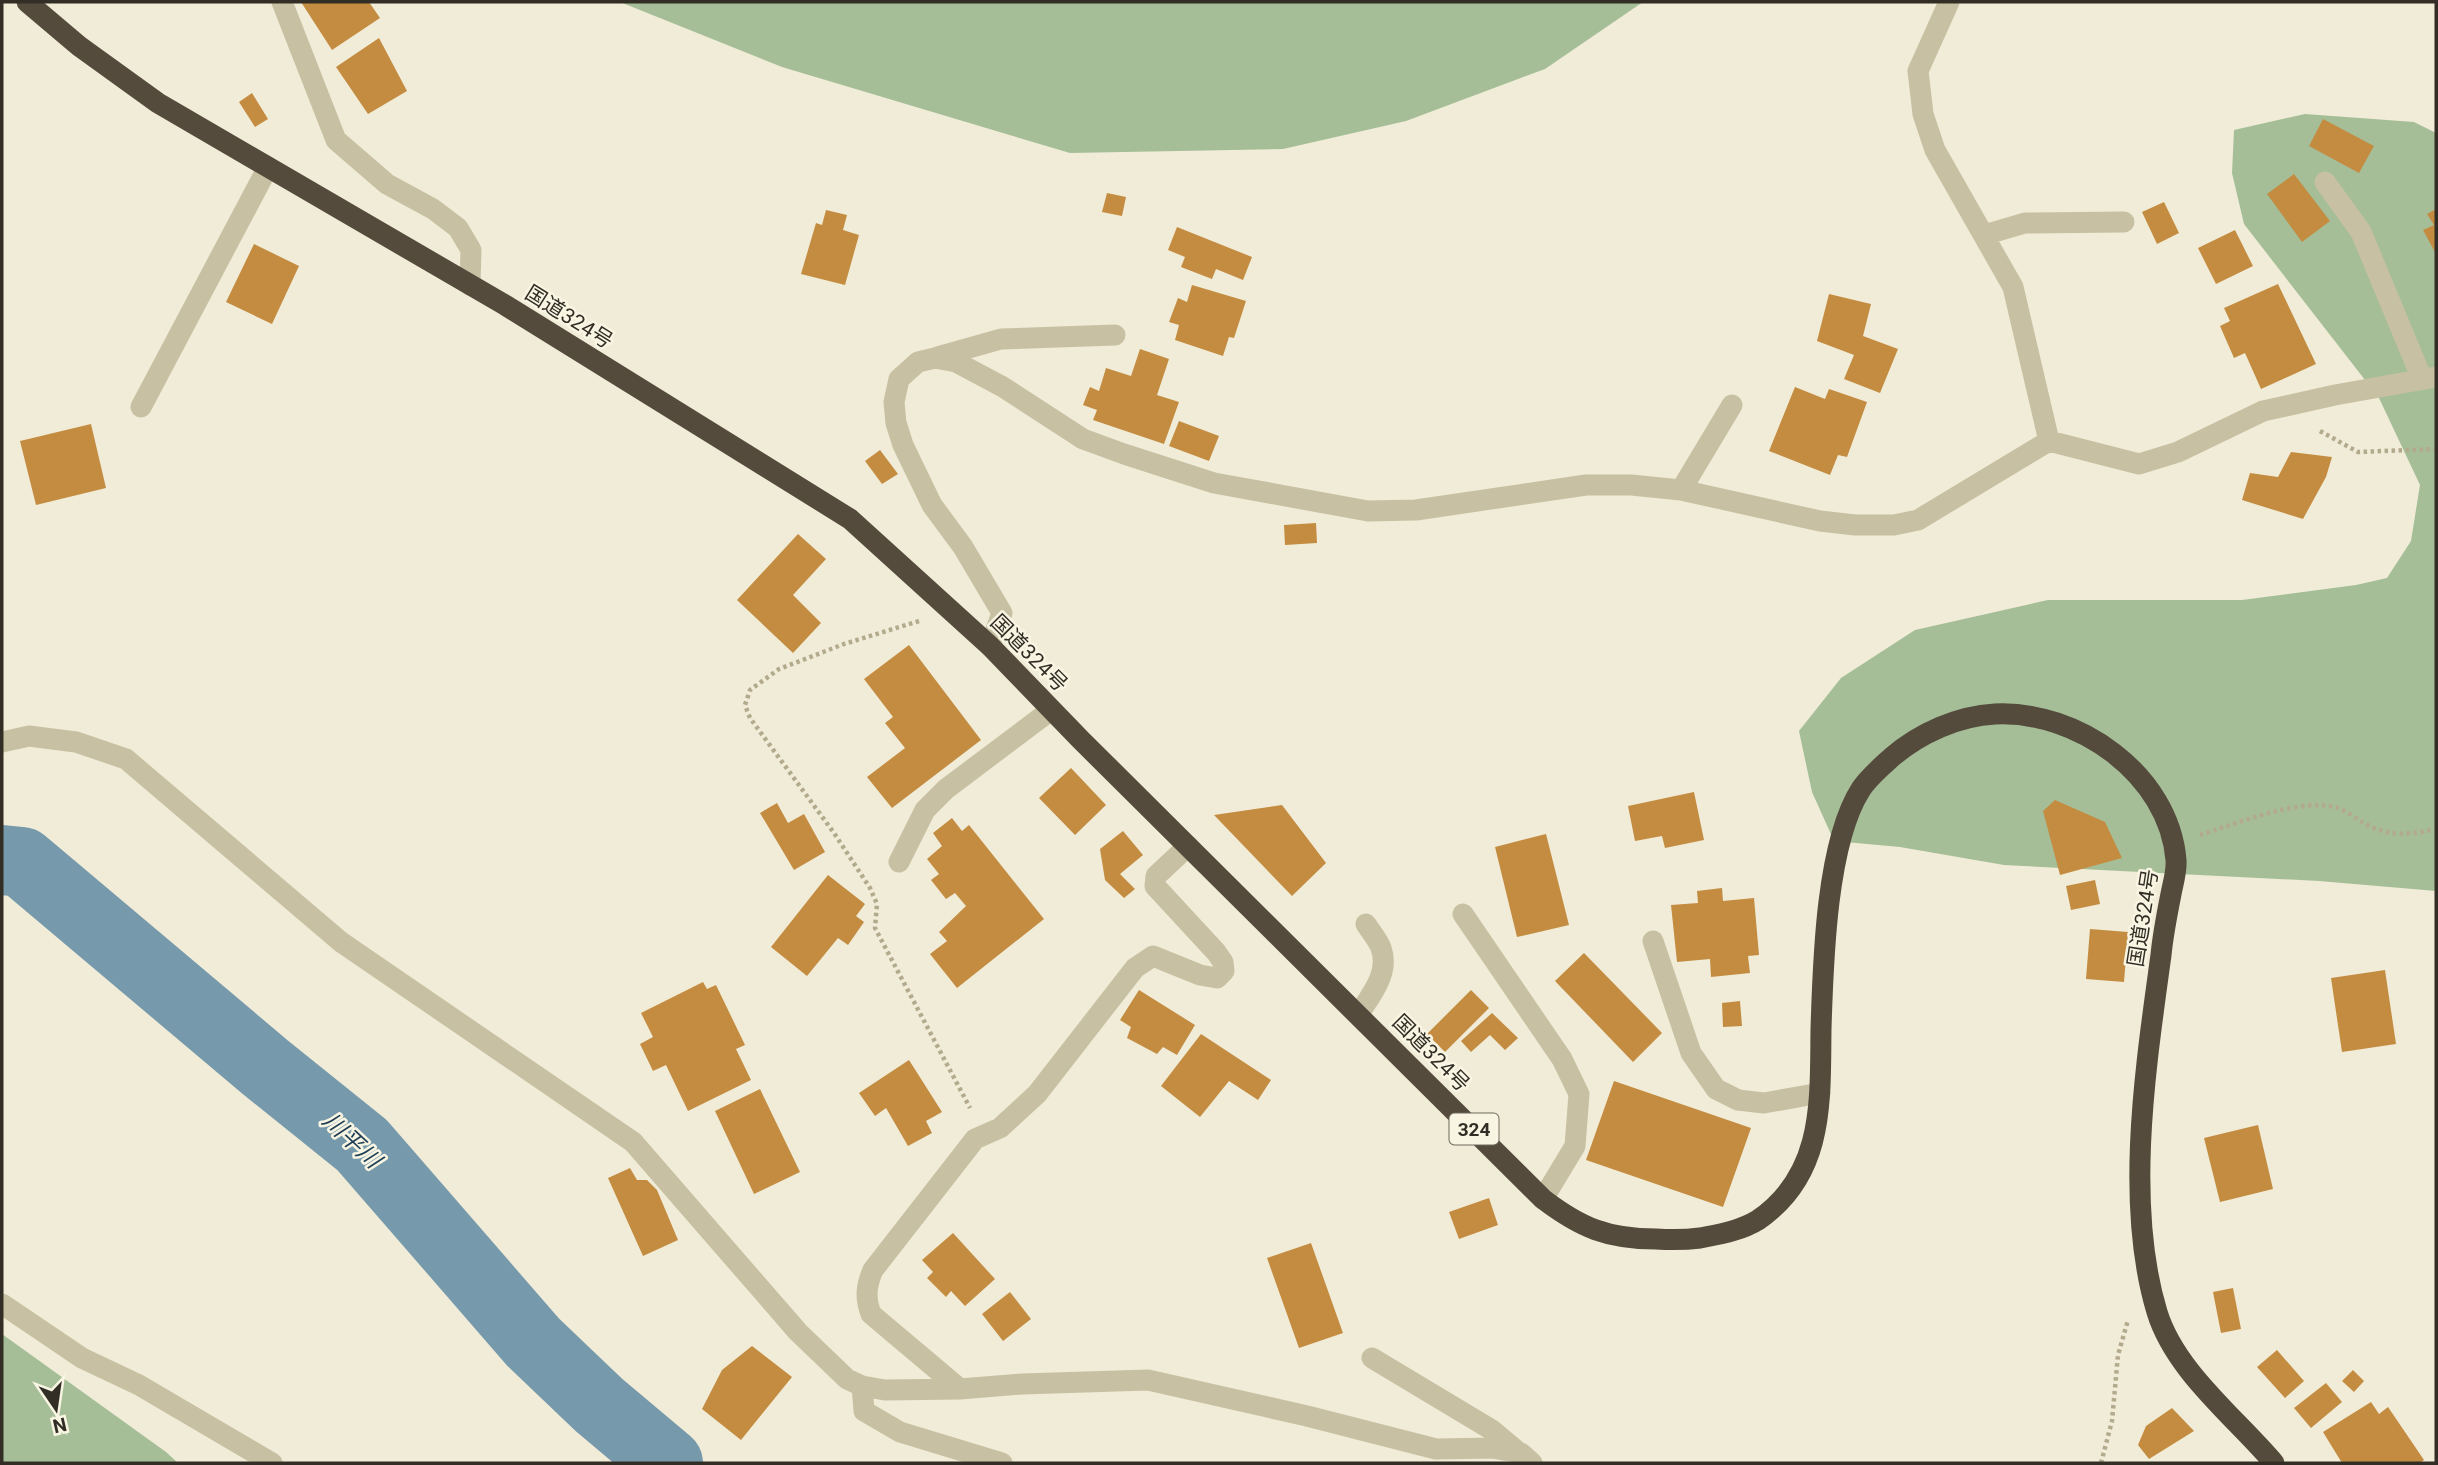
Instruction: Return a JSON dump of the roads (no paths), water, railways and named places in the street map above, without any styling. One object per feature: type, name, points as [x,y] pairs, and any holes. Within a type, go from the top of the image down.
[{"type":"highway","name":"国道324号","points":[[27,2],[79,46],[158,103],[470,285],[850,519],[990,646],[1051,710],[1543,1199],[1567,1217],[1590,1229],[1631,1239],[1688,1240],[1733,1231],[1755,1222],[1791,1188],[1814,1141],[1820,1093],[1825,961],[1833,868],[1845,826],[1861,790],[1881,767],[1906,745],[1962,718],[1996,714],[2029,715],[2084,732],[2107,747],[2161,806],[2176,863],[2142,1091],[2141,1199],[2150,1283],[2167,1341],[2189,1370],[2274,1463]]},
{"type":"street","points":[[282,2],[336,140],[387,184],[433,209],[458,228],[471,250],[470,285]]},
{"type":"street","points":[[1949,2],[1918,71],[1923,114],[1935,150],[2014,287],[2049,441]]},
{"type":"street","points":[[141,407],[268,167]]},
{"type":"street","points":[[935,358],[956,362],[1003,387],[1083,439],[1124,454],[1214,483],[1355,509],[1416,510],[1586,485],[1631,485],[1681,490],[1820,521],[1855,525],[1894,525],[1918,520],[2049,441],[2138,464],[2178,452],[2263,411],[2429,378],[2361,232],[2325,182]]},
{"type":"street","points":[[1984,235],[2025,223],[2124,222]]},
{"type":"street","points":[[990,646],[1002,613],[963,547],[932,505],[903,445],[896,423],[894,402],[899,379],[918,362],[1001,340],[1115,335]]},
{"type":"street","points":[[1681,490],[1732,405]]},
{"type":"street","points":[[899,862],[925,810],[946,789],[1051,710]]},
{"type":"street","points":[[2,742],[29,736],[76,742],[126,760],[341,942],[633,1142],[798,1332],[847,1379],[862,1386],[884,1390],[1148,1380],[1436,1449],[1492,1448],[1527,1458]]},
{"type":"street","points":[[960,1389],[871,1314],[866,1286],[873,1270],[896,1238],[975,1139],[1000,1128],[1037,1094],[1135,968],[1153,957],[1200,975],[1217,978],[1224,971],[1223,962],[1216,952],[1155,886],[1156,876],[1188,846]]},
{"type":"street","points":[[1463,914],[1562,1059],[1579,1094],[1575,1146],[1543,1199]]},
{"type":"street","points":[[1358,1015],[1379,985],[1384,964],[1381,948],[1366,924]]},
{"type":"street","points":[[1653,941],[1691,1054],[1716,1089],[1738,1100],[1764,1103],[1820,1093]]},
{"type":"street","points":[[2,1304],[82,1358],[139,1385],[272,1463]]},
{"type":"street","points":[[1372,1359],[1492,1430],[1527,1458]]},
{"type":"street","points":[[862,1386],[864,1411],[900,1432],[1002,1463]]},
{"type":"waterway","name":"川平川","points":[[2,860],[22,862],[265,1067],[362,1145],[533,1342],[599,1405],[668,1463]]}]
